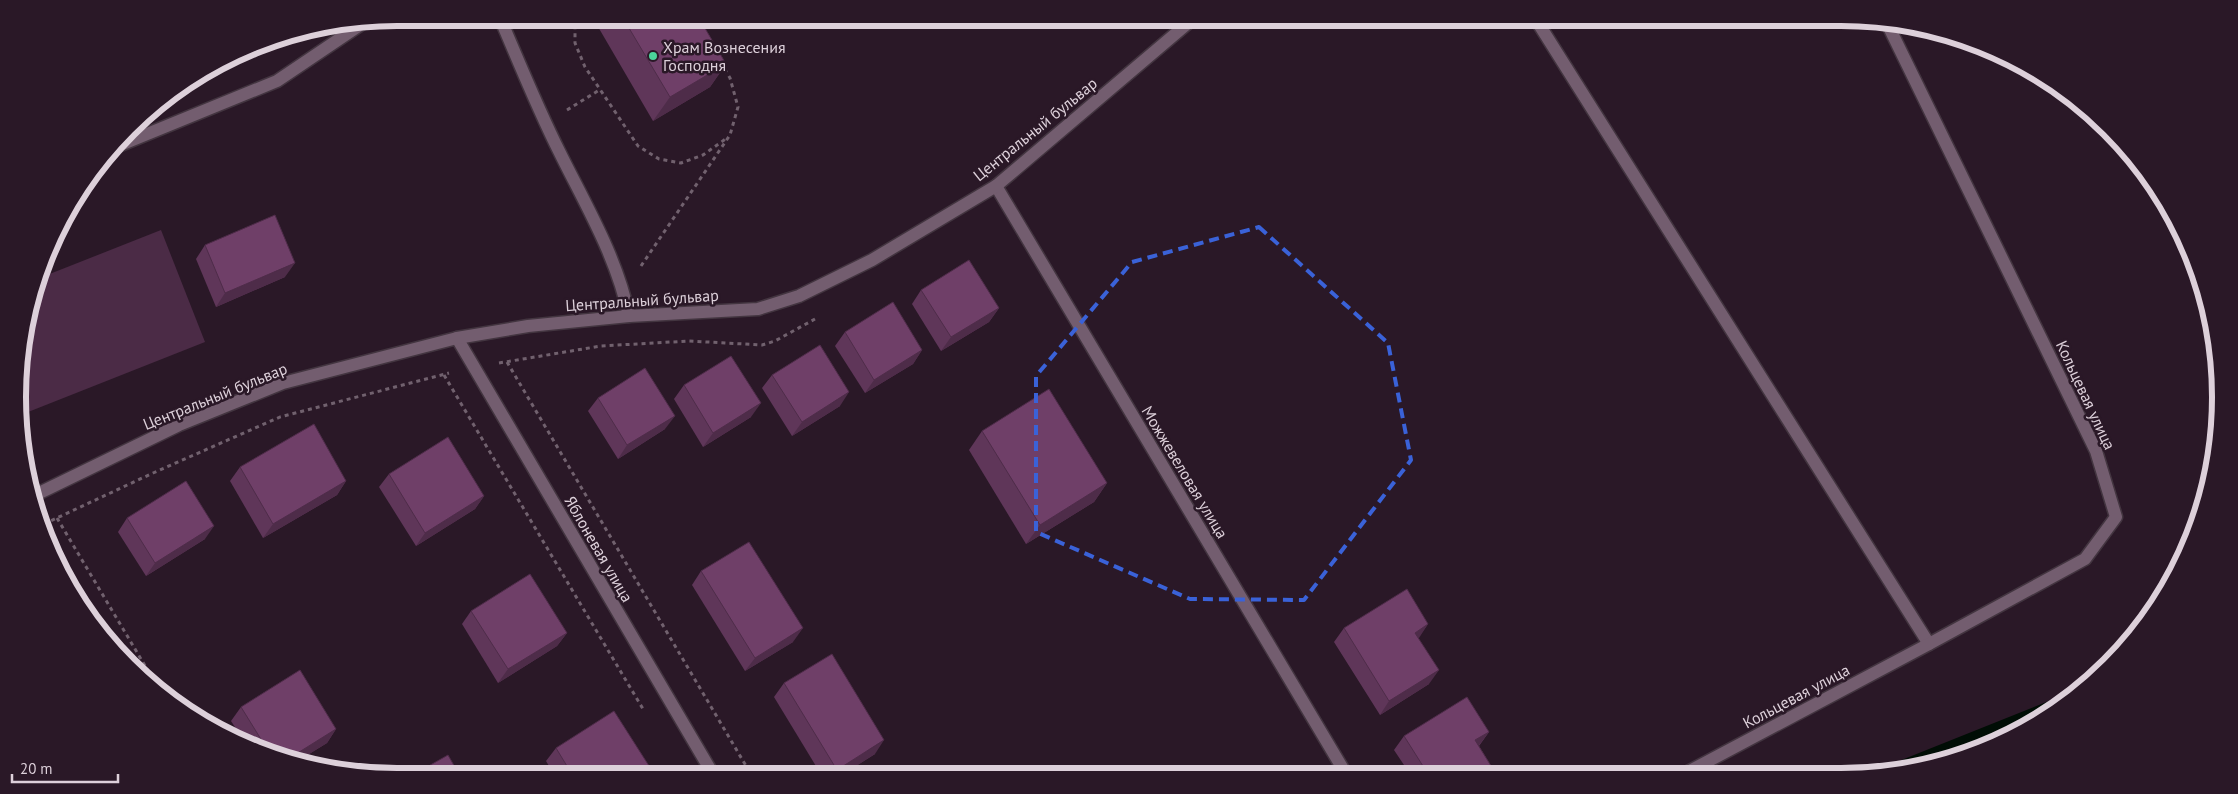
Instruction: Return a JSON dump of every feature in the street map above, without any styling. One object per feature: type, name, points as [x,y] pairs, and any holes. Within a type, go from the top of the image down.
[{"type":"street","points":[[503,26],[545,123],[610,257],[624,292],[628,316]]},
{"type":"street","name":"Центральный бульвар","points":[[39,493],[179,425],[283,383],[457,338],[528,326],[628,316],[758,309],[799,296],[872,260],[996,186],[1185,26]]},
{"type":"street","points":[[1540,26],[1929,644]]},
{"type":"street","points":[[129,142],[277,81],[353,29]]},
{"type":"street","name":"Кольцевая улица","points":[[1695,768],[1929,644],[2085,558],[2116,517],[2096,451],[1888,29]]},
{"type":"street","name":"Можжевеловая улица","points":[[996,186],[1342,768]]},
{"type":"street","name":"Яблоневая улица","points":[[457,338],[709,768]]},
{"type":"path","points":[[575,26],[575,43],[585,67],[638,146],[658,159],[681,163],[703,155],[730,135]]},
{"type":"path","points":[[624,292],[730,135],[738,107],[730,78],[722,63]]},
{"type":"path","points":[[545,123],[601,89]]},
{"type":"path","points":[[48,522],[170,465],[280,417],[474,367],[601,346],[689,340],[762,345],[775,341],[818,317]]},
{"type":"path","points":[[507,362],[747,768]]},
{"type":"path","points":[[444,375],[647,716]]},
{"type":"path","points":[[57,518],[149,672]]},
{"type":"highlighted area","points":[[1259,227],[1388,343],[1411,460],[1304,600],[1190,599],[1036,532],[1036,376],[1132,262]]},
{"type":"shaded area","points":[[161,230],[205,342],[27,413],[29,349],[33,325],[47,275]]},
{"type":"shaded area","points":[[2058,698],[2005,730],[1983,740],[1937,755],[1889,765]]},
{"type":"building","points":[[628,26],[704,26],[726,64],[670,97]]},
{"type":"building","points":[[275,215],[295,263],[225,293],[205,245]]},
{"type":"building","points":[[969,260],[999,308],[951,337],[921,290]]},
{"type":"building","points":[[893,302],[922,350],[874,380],[845,332]]},
{"type":"building","points":[[820,345],[849,392],[802,422],[772,375]]},
{"type":"building","points":[[731,356],[761,403],[713,433],[684,385]]},
{"type":"building","points":[[645,368],[675,416],[627,445],[598,398]]},
{"type":"building","points":[[1049,389],[1107,483],[1040,525],[982,431]]},
{"type":"building","points":[[314,424],[346,481],[273,524],[240,467]]},
{"type":"building","points":[[448,437],[484,496],[425,533],[389,474]]},
{"type":"building","points":[[186,481],[214,526],[155,563],[127,518]]},
{"type":"building","points":[[749,542],[803,628],[755,658],[701,571]]},
{"type":"building","points":[[530,574],[567,633],[508,669],[471,611]]},
{"type":"building","points":[[1407,589],[1428,624],[1415,633],[1439,670],[1389,701],[1344,628]]},
{"type":"building","points":[[832,654],[884,740],[840,768],[836,768],[784,683]]},
{"type":"building","points":[[300,670],[336,729],[297,754],[263,743],[241,707]]},
{"type":"building","points":[[1467,697],[1489,732],[1475,740],[1492,768],[1424,768],[1404,736]]},
{"type":"building","points":[[614,711],[650,768],[568,768],[556,748]]},
{"type":"building","points":[[448,755],[455,768],[425,768]]},
{"type":"place","name":"Храм Вознесения Господня","points":[[653,56]]}]
